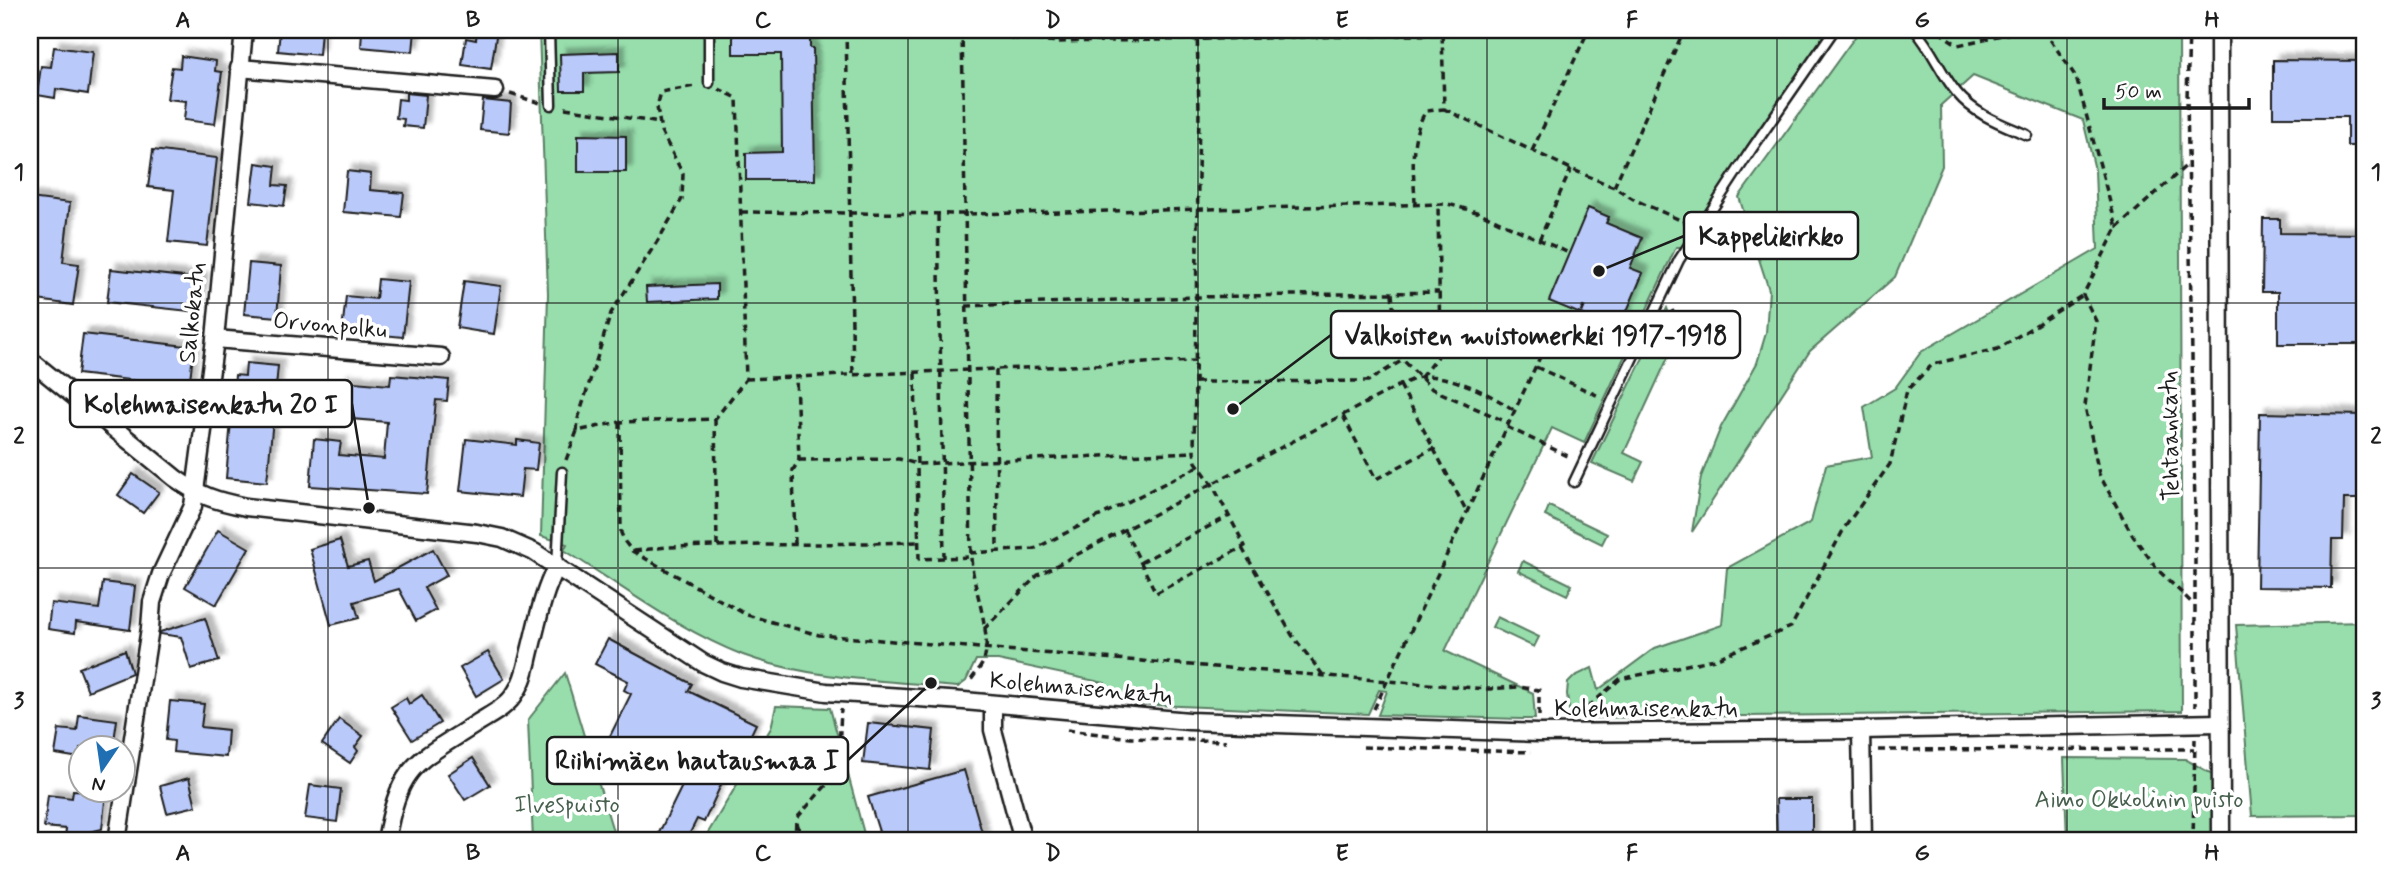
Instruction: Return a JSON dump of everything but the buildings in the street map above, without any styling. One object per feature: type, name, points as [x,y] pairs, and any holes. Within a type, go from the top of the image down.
[{"type":"street","name":"Salkokatu","points":[[117,841],[152,602],[161,574],[193,506],[215,339],[244,30]]},
{"type":"street","name":"Tehtaankatu","points":[[2219,30],[2221,841]]},
{"type":"street","points":[[239,68],[495,90]]},
{"type":"street","name":"Orvonpolku","points":[[215,339],[441,357]]},
{"type":"street","name":"Kolehmaisenkatu","points":[[30,360],[194,491],[214,501],[489,535],[516,543],[557,566],[703,663],[722,672],[751,680],[826,692],[1189,721],[1539,733],[2220,723]]},
{"type":"street","points":[[386,841],[398,792],[405,776],[427,754],[512,699],[525,674],[543,598],[557,566]]},
{"type":"street","points":[[993,704],[992,723],[1023,841]]},
{"type":"street","points":[[1861,730],[1864,841]]},
{"type":"lane","points":[[549,30],[551,106]]},
{"type":"lane","points":[[709,30],[709,83]]},
{"type":"lane","points":[[1574,482],[1679,260],[1751,149],[1834,30]]},
{"type":"lane","points":[[1915,30],[1923,38],[1958,94],[1979,114],[2027,135]]},
{"type":"lane","points":[[557,566],[562,472]]},
{"type":"path","points":[[846,30],[853,375]]},
{"type":"path","points":[[962,30],[971,555],[985,649],[984,660],[966,688],[964,701]]},
{"type":"path","points":[[976,30],[1009,38],[1059,42],[1197,41],[1442,32],[1663,30]]},
{"type":"path","points":[[1124,529],[1156,593],[1245,546],[1212,484],[1199,466],[1194,452],[1198,210],[1197,30]]},
{"type":"path","points":[[1614,187],[1684,30]]},
{"type":"path","name":"Tehtaankatu","points":[[2189,30],[2188,163],[2195,725],[2193,841]]},
{"type":"path","points":[[1532,151],[1588,31]]},
{"type":"path","points":[[1941,31],[1958,45],[2015,33],[2047,35],[2076,77],[2117,228]]},
{"type":"path","points":[[1442,32],[1444,109]]},
{"type":"path","points":[[562,472],[578,431],[578,419],[611,313],[682,199],[683,174],[661,131],[657,107],[661,92],[709,83],[737,98],[746,379],[715,419],[717,546]]},
{"type":"path","points":[[495,90],[551,106],[660,123]]},
{"type":"path","points":[[1415,204],[1414,139],[1417,125],[1426,111],[1444,109],[1698,229]]},
{"type":"path","points":[[1558,733],[1620,680],[1715,659],[1791,627],[1845,527],[1890,464],[1907,390],[1933,364],[1998,349],[2083,295],[2117,228],[2188,163]]},
{"type":"path","points":[[1539,240],[1571,169]]},
{"type":"path","points":[[1421,377],[1440,353],[1438,204]]},
{"type":"path","points":[[741,212],[965,215],[1448,204],[1480,213],[1569,253]]},
{"type":"path","points":[[938,215],[944,558]]},
{"type":"path","points":[[1664,291],[1684,340],[1696,357]]},
{"type":"path","points":[[966,306],[1196,297],[1439,292]]},
{"type":"path","points":[[1392,293],[1397,354],[1432,389],[1583,463]]},
{"type":"path","points":[[2083,295],[2096,321],[2085,406],[2099,474],[2133,536],[2159,571],[2194,605]]},
{"type":"path","points":[[1580,316],[1585,304]]},
{"type":"path","points":[[1366,727],[1557,321],[1580,316],[1640,344]]},
{"type":"path","points":[[1195,382],[1368,381],[1403,360]]},
{"type":"path","points":[[746,379],[1195,361]]},
{"type":"path","points":[[1536,367],[1612,402]]},
{"type":"path","points":[[996,370],[997,551]]},
{"type":"path","points":[[915,373],[919,559],[1034,549],[1199,466]]},
{"type":"path","points":[[795,544],[793,470],[799,460],[796,377]]},
{"type":"path","points":[[984,629],[1038,575],[1400,385],[1421,377],[1449,379],[1503,402],[1515,411]]},
{"type":"path","points":[[1400,385],[1467,512]]},
{"type":"path","points":[[1343,416],[1377,479],[1434,449]]},
{"type":"path","points":[[578,431],[620,422],[715,419]]},
{"type":"path","points":[[620,422],[621,533],[625,542],[632,551],[747,615],[767,622],[819,635],[1488,689],[1518,687],[1539,690],[1539,733]]},
{"type":"path","points":[[799,460],[899,459],[917,464],[1194,452]]},
{"type":"path","points":[[1141,562],[1229,516]]},
{"type":"path","points":[[632,551],[666,547],[918,542]]},
{"type":"path","points":[[1242,548],[1292,635],[1323,675]]},
{"type":"path","points":[[795,841],[796,818],[838,772],[841,709],[830,708]]},
{"type":"path","name":"Kolehmaisenkatu","points":[[1065,730],[1131,738],[1228,741]]},
{"type":"path","name":"Kolehmaisenkatu","points":[[1362,747],[1521,753],[1539,751],[1539,733]]},
{"type":"path","points":[[1862,751],[2194,749]]},
{"type":"path","points":[[796,818],[803,841]]},
{"type":"green space","points":[[539,30],[1828,32],[1703,220],[1696,222],[1690,219],[1685,229],[1687,236],[1684,243],[1682,247],[1676,247],[1584,443],[1552,428],[1445,651],[1533,693],[1535,719],[1521,719],[1378,715],[1387,691],[1379,690],[1368,714],[1133,704],[1109,694],[1105,683],[998,660],[976,660],[966,681],[958,687],[849,678],[794,669],[743,655],[697,634],[564,550],[567,544],[541,536],[548,294]]},
{"type":"green space","points":[[1860,30],[2179,30],[2182,711],[1580,718],[1569,710],[1568,683],[1575,676],[1592,668],[1598,690],[1655,648],[1722,625],[1727,568],[1811,522],[1826,465],[1872,457],[1864,407],[1895,388],[1921,352],[2098,249],[2095,170],[2083,120],[1973,76],[1941,105],[1942,166],[1895,277],[1810,351],[1692,532],[1701,477],[1721,427],[1757,363],[1766,333],[1769,290],[1739,197]]},
{"type":"green space","points":[[1667,308],[1678,336],[1624,453],[1643,462],[1634,481],[1592,463]]},
{"type":"green space","points":[[1549,506],[1607,534],[1602,544],[1545,516]]},
{"type":"green space","points":[[1523,561],[1572,585],[1567,595],[1518,571]]},
{"type":"green space","points":[[1497,617],[1539,637],[1534,647],[1492,627]]},
{"type":"green space","points":[[2365,622],[2365,815],[2252,816],[2236,625]]},
{"type":"green space","name":"Ilvespuisto","points":[[565,673],[616,841],[533,841],[528,720]]},
{"type":"green space","points":[[776,706],[830,708],[866,841],[703,841],[771,728]]},
{"type":"green space","name":"Aimo Okkolinin puisto","points":[[2064,758],[2185,759],[2214,775],[2212,841],[2067,841]]},
{"type":"place","name":"Kappelikirkko","points":[[1599,271]]},
{"type":"place","name":"Valkoisten muistomerkki 1917-1918","points":[[1233,409]]},
{"type":"place","name":"Kolehmaisenkatu 20 I","points":[[369,508]]},
{"type":"place","name":"Riihimäen hautausmaa I","points":[[931,683]]}]
